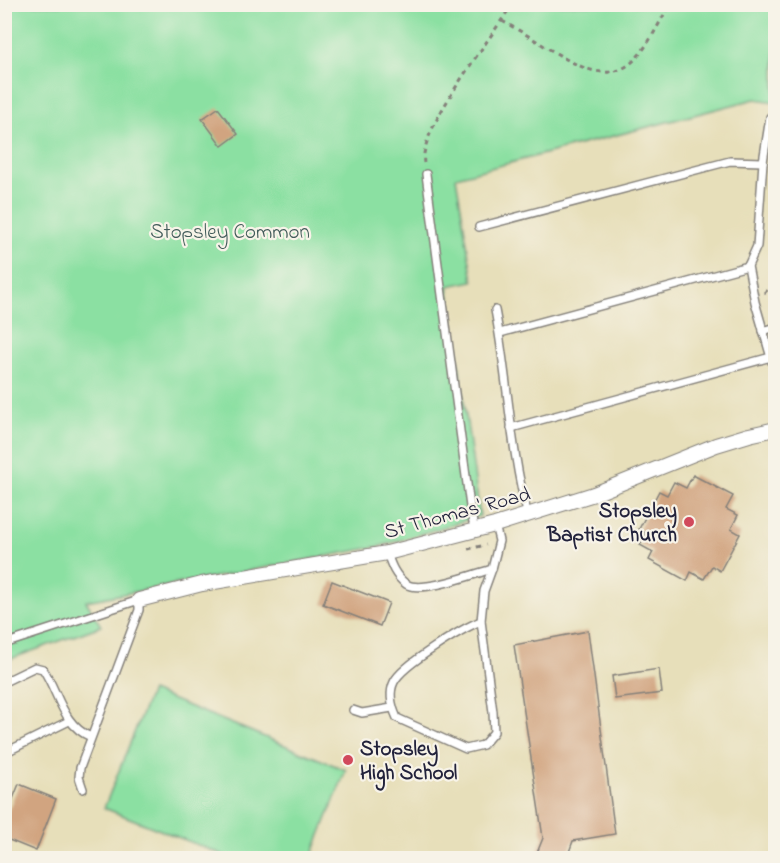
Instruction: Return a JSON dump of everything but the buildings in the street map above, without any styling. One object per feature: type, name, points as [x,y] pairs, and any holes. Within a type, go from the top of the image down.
[{"type":"street","name":"St Thomas' Road","points":[[139,600],[202,584],[387,553],[475,531],[594,494],[716,445],[776,429]]},
{"type":"lane","points":[[770,117],[763,162],[758,246],[748,266],[776,375]]},
{"type":"lane","points":[[479,228],[730,161],[763,162]]},
{"type":"lane","points":[[426,174],[469,503],[475,531]]},
{"type":"lane","points":[[500,333],[748,266]]},
{"type":"lane","points":[[495,310],[500,333],[511,428],[528,516]]},
{"type":"lane","points":[[764,331],[776,327]]},
{"type":"lane","points":[[511,428],[771,357]]},
{"type":"lane","points":[[482,621],[468,626],[406,668],[394,682],[392,708],[397,718],[466,748],[483,745],[494,732],[482,621],[484,591],[499,541],[495,525]]},
{"type":"lane","points":[[387,553],[394,572],[407,585],[421,588],[492,569]]},
{"type":"lane","points":[[4,644],[84,616],[139,600],[139,610],[80,768],[79,777],[83,789]]},
{"type":"lane","points":[[4,682],[35,667],[43,669],[69,721],[79,733],[91,737]]},
{"type":"lane","points":[[353,710],[362,713],[392,708]]},
{"type":"lane","points":[[4,753],[69,721]]},
{"type":"path","points":[[426,174],[423,155],[427,138],[439,113],[512,4]]},
{"type":"path","points":[[502,21],[584,69],[607,72],[626,66],[638,57],[670,4]]},
{"type":"green space","name":"Stopsley Common","points":[[5,5],[775,5],[775,102],[755,99],[456,177],[473,281],[448,286],[480,516],[381,546],[86,601],[101,626],[5,661]]},
{"type":"green space","points":[[151,691],[346,770],[311,858],[231,858],[104,808]]},
{"type":"place","name":"Stopsley Baptist Church","points":[[689,522]]},
{"type":"place","name":"Stopsley High School","points":[[348,760]]}]
